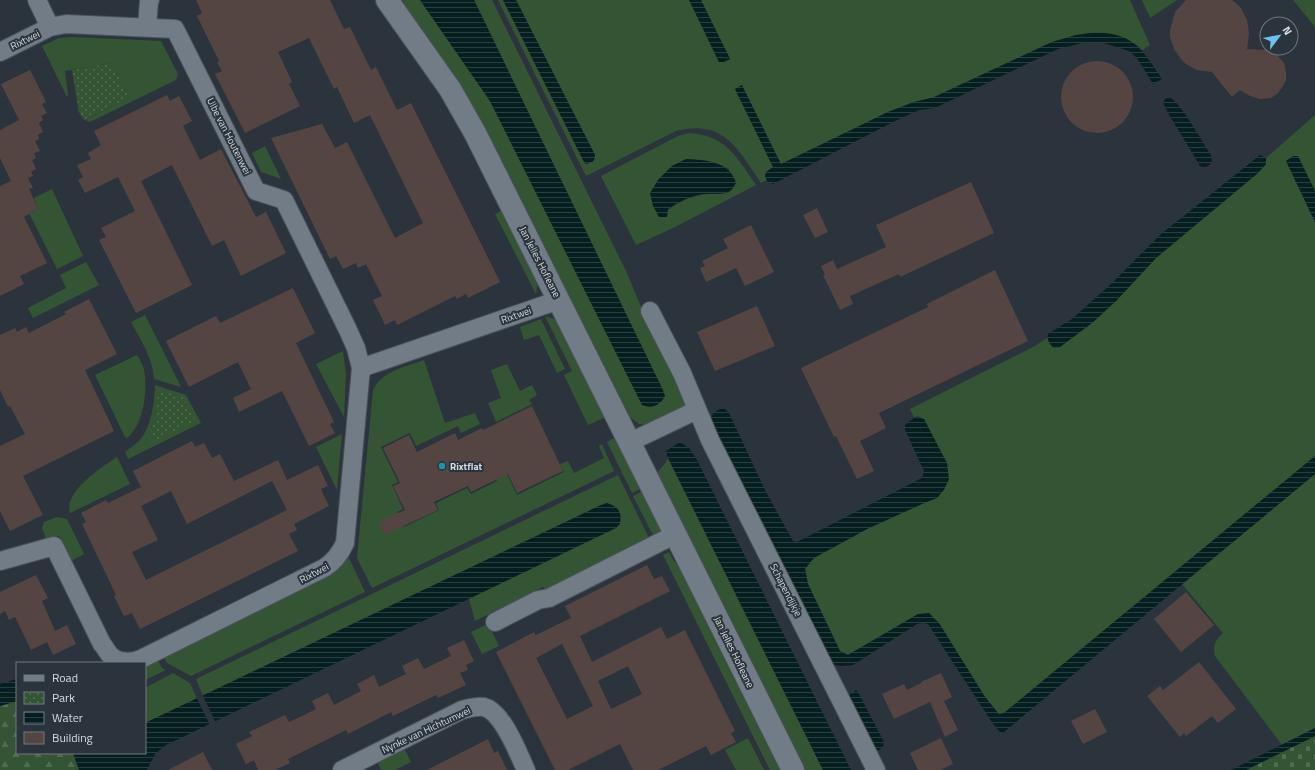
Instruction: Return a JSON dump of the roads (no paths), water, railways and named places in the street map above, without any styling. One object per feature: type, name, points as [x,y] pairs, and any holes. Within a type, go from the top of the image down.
[{"type":"street","points":[[37,0],[50,27]]},
{"type":"street","points":[[147,27],[150,0]]},
{"type":"street","name":"Jan Jelles Hofleane","points":[[387,0],[441,74],[475,133],[793,770]]},
{"type":"street","name":"Ulbe van Houtenwei","points":[[50,27],[66,24],[174,29],[256,191],[284,200],[347,328],[356,348],[361,368]]},
{"type":"street","name":"Rixtwei","points":[[0,52],[50,27]]},
{"type":"street","name":"Rixtwei","points":[[0,561],[54,546],[102,644],[110,655],[119,661],[130,662],[141,659],[331,564],[341,550],[346,535],[361,368],[559,300]]},
{"type":"street","name":"Schapendijkje","points":[[650,311],[682,373],[710,440],[876,770]]},
{"type":"street","points":[[630,442],[697,410]]},
{"type":"street","points":[[495,622],[538,600],[549,598],[676,534]]},
{"type":"street","name":"Nynke van Hichtumwei","points":[[342,770],[462,710],[474,707],[485,707],[495,714],[503,724],[526,770]]},
{"type":"water","points":[[420,0],[474,0],[663,390],[665,396],[655,406],[649,407],[642,405],[490,101]]},
{"type":"water","points":[[503,0],[516,0],[595,155],[594,160],[591,162],[586,164],[584,162]]},
{"type":"water","points":[[689,0],[701,0],[730,59],[724,62],[719,62]]},
{"type":"water","points":[[1090,33],[1116,35],[1134,43],[1148,58],[1162,79],[1153,84],[1137,58],[1129,51],[1104,43],[1082,43],[1058,49],[935,108],[919,110],[893,122],[773,184],[767,181],[765,176],[766,172],[773,167],[735,89],[742,85],[781,164],[888,112],[914,102],[934,97],[1052,42],[1076,35]]},
{"type":"water","points":[[1169,97],[1174,100],[1185,114],[1211,155],[1212,162],[1207,167],[1200,166],[1168,113],[1163,103],[1165,99]]},
{"type":"water","points":[[1260,155],[1266,158],[1266,164],[1258,173],[1156,258],[1116,301],[1092,323],[1060,347],[1054,348],[1051,345],[1048,340],[1048,334],[1072,319],[1111,284],[1160,235]]},
{"type":"water","points":[[1293,156],[1298,156],[1315,191],[1315,222],[1286,161]]},
{"type":"water","points":[[686,159],[709,161],[723,166],[733,176],[736,183],[731,191],[725,193],[693,196],[668,209],[667,217],[659,217],[653,206],[650,193],[658,180],[672,166]]},
{"type":"water","points":[[720,409],[725,409],[729,413],[766,492],[793,541],[797,542],[922,478],[924,471],[905,430],[905,425],[914,418],[919,417],[924,419],[947,463],[949,479],[944,490],[937,498],[867,529],[814,558],[805,569],[808,584],[840,651],[848,655],[918,614],[929,613],[939,623],[985,697],[999,714],[1004,713],[1315,456],[1315,474],[1004,732],[1000,732],[993,724],[928,624],[917,624],[853,665],[834,665],[825,654],[717,436],[711,420],[713,414]]},
{"type":"water","points":[[680,442],[689,448],[697,460],[851,770],[823,770],[668,458],[666,451]]},
{"type":"water","points":[[607,503],[619,510],[620,524],[616,528],[166,745],[155,754],[147,770],[79,770],[73,754],[146,754],[146,723]]},
{"type":"water","points":[[16,679],[16,701],[0,706],[0,684]]},
{"type":"water","points":[[856,690],[884,742],[883,747],[879,750],[875,750],[848,696]]},
{"type":"water","points":[[1315,728],[1315,736],[1246,770],[1231,770]]},
{"type":"place","name":"Rixtflat","points":[[442,466]]}]
